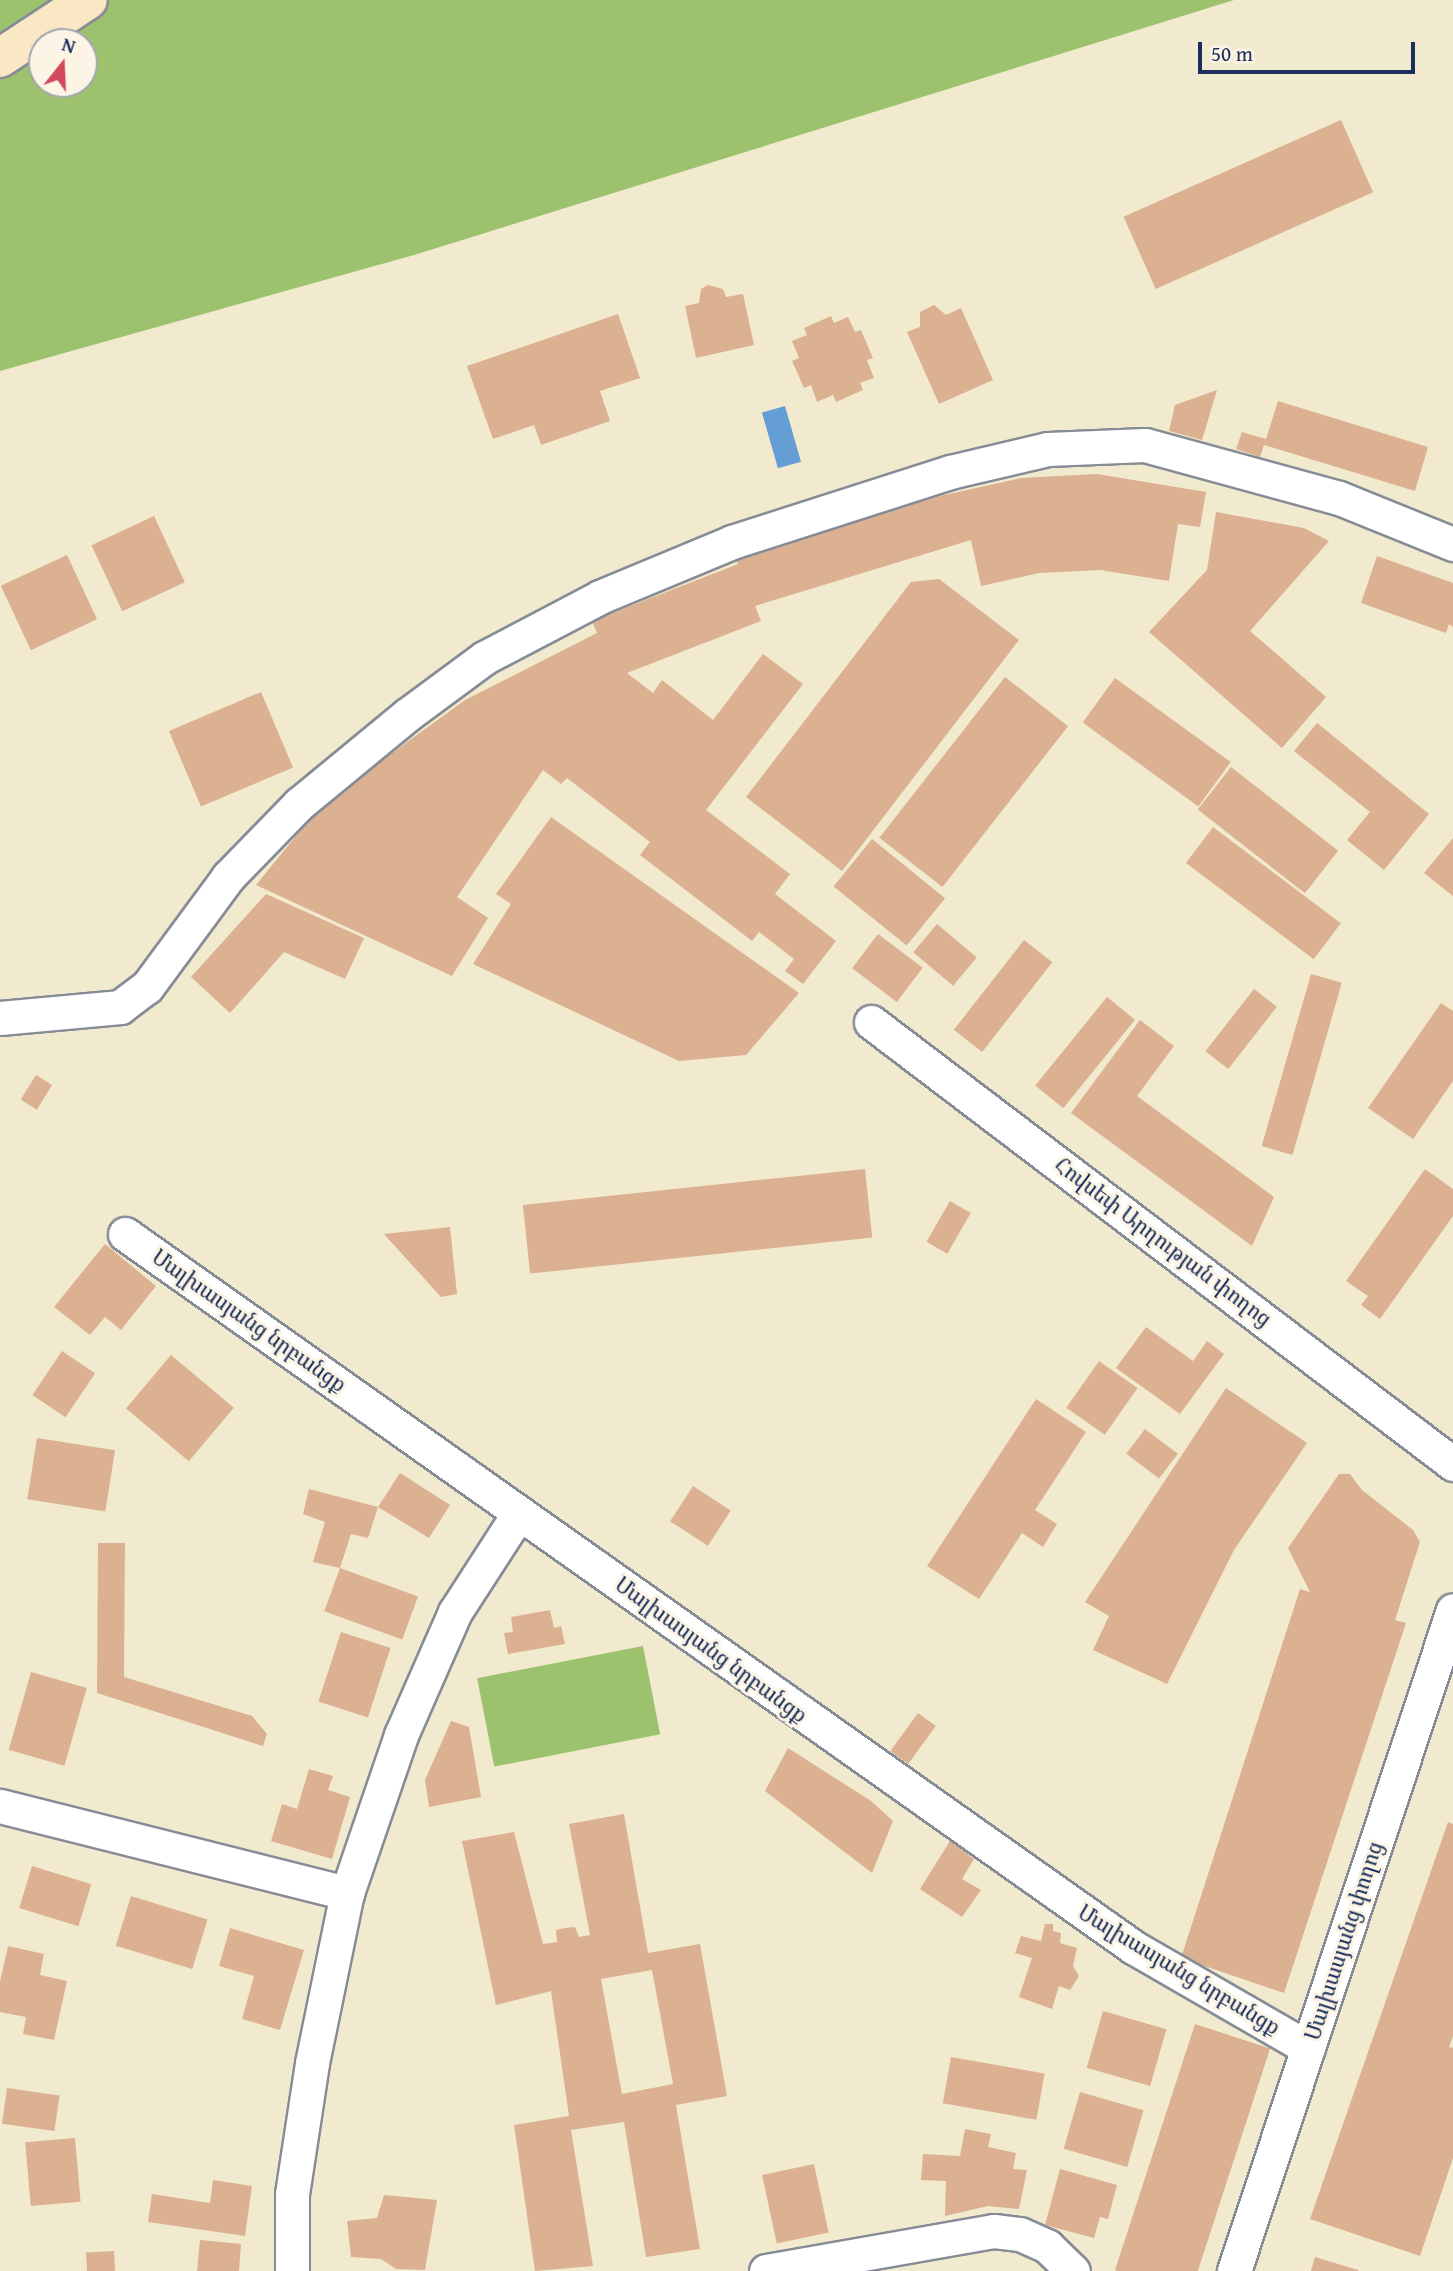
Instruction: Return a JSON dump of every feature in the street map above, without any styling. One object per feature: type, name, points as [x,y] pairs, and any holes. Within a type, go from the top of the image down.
[{"type":"street","points":[[0,58],[88,0]]},
{"type":"street","points":[[0,1018],[121,1007],[147,987],[228,877],[299,804],[407,715],[484,658],[600,597],[732,542],[950,472],[1036,452],[1145,446],[1339,498],[1453,544]]},
{"type":"street","name":"Հովսեփ Արղության փողոց","points":[[871,1022],[1453,1464]]},
{"type":"street","name":"Մալխասյանց նրբանցք","points":[[125,1234],[1133,1947],[1308,2048]]},
{"type":"street","points":[[292,2271],[292,2194],[312,2063],[347,1893],[401,1735],[455,1612],[519,1513]]},
{"type":"street","name":"Մալխասյանց փողոց","points":[[1234,2271],[1453,1610]]},
{"type":"street","points":[[0,1806],[347,1893]]},
{"type":"street","points":[[766,2271],[994,2231],[1020,2234],[1047,2246],[1073,2271]]},
{"type":"green space","points":[[0,0],[1234,0],[414,255],[0,371]]},
{"type":"green space","points":[[643,1646],[660,1734],[494,1767],[477,1678]]},
{"type":"water","points":[[785,406],[801,462],[778,468],[762,413]]},
{"type":"building","points":[[1341,120],[1373,192],[1156,289],[1124,217]]},
{"type":"building","points":[[708,285],[723,289],[726,297],[743,294],[754,345],[696,358],[685,306],[699,303],[701,289]]},
{"type":"building","points":[[934,305],[946,315],[961,308],[993,380],[939,404],[907,332],[920,327],[920,312]]},
{"type":"building","points":[[618,314],[640,378],[600,391],[610,421],[541,445],[534,425],[493,439],[467,366]]},
{"type":"building","points":[[831,316],[834,323],[848,317],[855,332],[861,330],[873,358],[867,360],[874,378],[860,383],[863,390],[836,402],[833,395],[817,402],[811,385],[804,388],[792,361],[799,358],[792,341],[807,335],[804,328]]},
{"type":"building","points":[[1217,390],[1202,440],[1169,431],[1175,405]]},
{"type":"building","points":[[1278,401],[1428,447],[1415,491],[1264,445],[1260,457],[1236,449],[1242,432],[1266,439]]},
{"type":"building","points":[[1097,474],[1206,492],[1200,527],[1178,524],[1169,581],[1100,570],[1039,573],[981,586],[971,540],[755,606],[761,621],[627,673],[653,693],[662,680],[713,720],[763,654],[803,684],[706,810],[790,874],[775,894],[836,941],[803,984],[785,971],[794,959],[759,932],[752,941],[640,855],[650,842],[567,778],[561,784],[543,770],[457,897],[488,918],[452,976],[256,885],[322,804],[465,700],[597,633],[592,621],[738,564],[735,556],[944,495],[1021,478]]},
{"type":"building","points":[[1216,512],[1304,528],[1329,541],[1250,631],[1326,697],[1282,748],[1149,632],[1207,570]]},
{"type":"building","points":[[154,516],[185,582],[122,611],[91,545]]},
{"type":"building","points":[[67,555],[97,619],[31,650],[1,586]]},
{"type":"building","points":[[1377,556],[1453,583],[1453,627],[1449,624],[1446,633],[1361,603]]},
{"type":"building","points":[[939,579],[1019,640],[842,871],[746,797],[911,582]]},
{"type":"building","points":[[1005,677],[1068,726],[942,887],[879,838]]},
{"type":"building","points":[[1115,678],[1231,762],[1198,807],[1083,722]]},
{"type":"building","points":[[261,692],[293,767],[201,807],[169,731]]},
{"type":"building","points":[[1317,723],[1429,814],[1384,870],[1347,840],[1370,812],[1294,751]]},
{"type":"building","points":[[1231,767],[1338,851],[1305,893],[1198,810]]},
{"type":"building","points":[[551,817],[799,993],[746,1055],[679,1061],[473,964],[511,904],[496,894]]},
{"type":"building","points":[[1213,827],[1341,923],[1314,959],[1186,863]]},
{"type":"building","points":[[1453,838],[1453,896],[1424,873]]},
{"type":"building","points":[[872,839],[945,898],[907,946],[834,886]]},
{"type":"building","points":[[266,894],[364,938],[345,979],[284,952],[230,1013],[191,977]]},
{"type":"building","points":[[937,924],[977,957],[953,986],[913,952]]},
{"type":"building","points":[[878,934],[923,968],[897,1002],[852,968]]},
{"type":"building","points":[[1024,940],[1052,962],[982,1052],[954,1030]]},
{"type":"building","points":[[1311,974],[1342,983],[1292,1155],[1262,1146]]},
{"type":"building","points":[[1254,989],[1277,1007],[1228,1069],[1205,1051]]},
{"type":"building","points":[[1107,997],[1135,1020],[1063,1108],[1035,1086]]},
{"type":"building","points":[[1441,1003],[1453,1011],[1453,1081],[1413,1139],[1368,1108]]},
{"type":"building","points":[[1140,1020],[1174,1046],[1137,1096],[1274,1197],[1252,1246],[1071,1113]]},
{"type":"building","points":[[36,1075],[52,1085],[37,1110],[21,1100]]},
{"type":"building","points":[[865,1169],[872,1238],[530,1274],[523,1205]]},
{"type":"building","points":[[1425,1169],[1453,1189],[1453,1216],[1380,1319],[1361,1305],[1368,1296],[1346,1281]]},
{"type":"building","points":[[950,1201],[971,1213],[947,1254],[926,1242]]},
{"type":"building","points":[[450,1227],[457,1294],[441,1297],[384,1234]]},
{"type":"building","points":[[105,1244],[156,1286],[121,1330],[105,1317],[90,1335],[54,1307]]},
{"type":"building","points":[[1146,1327],[1193,1361],[1207,1341],[1224,1354],[1180,1414],[1116,1368]]},
{"type":"building","points":[[62,1351],[95,1373],[66,1417],[32,1395]]},
{"type":"building","points":[[171,1355],[234,1408],[189,1461],[126,1409]]},
{"type":"building","points":[[1099,1361],[1138,1388],[1105,1435],[1066,1408]]},
{"type":"building","points":[[1226,1388],[1307,1443],[1234,1550],[1167,1684],[1093,1650],[1109,1616],[1085,1602]]},
{"type":"building","points":[[1036,1399],[1086,1432],[1035,1510],[1057,1524],[1043,1547],[1022,1533],[979,1599],[927,1566]]},
{"type":"building","points":[[1145,1429],[1178,1454],[1159,1478],[1126,1454]]},
{"type":"building","points":[[37,1438],[115,1450],[105,1512],[27,1499]]},
{"type":"building","points":[[400,1473],[450,1505],[429,1538],[378,1507]]},
{"type":"building","points":[[1339,1474],[1350,1474],[1362,1490],[1413,1530],[1420,1542],[1395,1620],[1406,1623],[1284,1993],[1181,1958],[1300,1589],[1310,1592],[1288,1548]]},
{"type":"building","points":[[693,1486],[731,1511],[708,1546],[670,1521]]},
{"type":"building","points":[[309,1489],[378,1507],[368,1538],[351,1534],[340,1568],[313,1562],[325,1522],[303,1514]]},
{"type":"building","points":[[98,1543],[125,1543],[124,1677],[252,1716],[267,1734],[263,1746],[97,1693]]},
{"type":"building","points":[[340,1568],[418,1596],[402,1640],[324,1611]]},
{"type":"building","points":[[550,1610],[554,1628],[561,1626],[565,1644],[508,1654],[504,1633],[513,1632],[511,1617]]},
{"type":"building","points":[[341,1632],[390,1648],[368,1717],[318,1701]]},
{"type":"building","points":[[31,1672],[87,1688],[64,1766],[9,1750]]},
{"type":"building","points":[[918,1713],[936,1726],[908,1764],[890,1751]]},
{"type":"building","points":[[451,1721],[469,1727],[481,1797],[429,1807],[425,1780]]},
{"type":"building","points":[[788,1748],[871,1801],[893,1821],[872,1873],[765,1791]]},
{"type":"building","points":[[309,1769],[333,1776],[328,1790],[350,1797],[332,1859],[271,1841],[282,1804],[297,1809]]},
{"type":"building","points":[[624,1814],[648,1953],[700,1944],[727,2096],[676,2105],[700,2249],[646,2257],[624,2122],[571,2130],[593,2266],[535,2271],[514,2125],[569,2116],[551,1991],[496,2005],[462,1841],[514,1832],[543,1944],[557,1942],[556,1930],[565,1928],[575,1927],[579,1937],[590,1935],[569,1824]],"holes":[[[652,1970],[673,2084],[622,2094],[601,1979]]]},
{"type":"building","points":[[1448,1822],[1453,1824],[1453,2036],[1449,2047],[1453,2048],[1453,2158],[1420,2256],[1310,2219]]},
{"type":"building","points":[[950,1841],[974,1859],[962,1879],[981,1890],[962,1917],[920,1889]]},
{"type":"building","points":[[32,1866],[91,1884],[78,1926],[19,1908]]},
{"type":"building","points":[[131,1896],[208,1919],[192,1969],[116,1946]]},
{"type":"building","points":[[1045,1924],[1053,1924],[1053,1931],[1061,1933],[1060,1943],[1077,1948],[1073,1966],[1079,1976],[1070,1990],[1059,1986],[1052,2009],[1019,1997],[1032,1958],[1015,1953],[1021,1936],[1041,1941]]},
{"type":"building","points":[[230,1928],[304,1950],[280,2030],[242,2019],[254,1976],[219,1966]]},
{"type":"building","points":[[8,1946],[44,1954],[40,1975],[67,1981],[54,2040],[23,2034],[26,2017],[0,2012],[0,1982]]},
{"type":"building","points":[[1103,2011],[1166,2029],[1150,2086],[1087,2068]]},
{"type":"building","points":[[1195,2024],[1270,2048],[1198,2271],[1115,2270]]},
{"type":"building","points":[[951,2057],[1045,2073],[1036,2120],[943,2103]]},
{"type":"building","points":[[7,2088],[59,2095],[54,2131],[2,2124]]},
{"type":"building","points":[[1080,2092],[1143,2110],[1127,2167],[1064,2149]]},
{"type":"building","points":[[965,2129],[991,2134],[988,2147],[1016,2153],[1013,2169],[1027,2170],[1019,2209],[988,2206],[945,2216],[946,2181],[921,2180],[923,2154],[960,2156]]},
{"type":"building","points":[[75,2138],[81,2202],[31,2206],[25,2142]]},
{"type":"building","points":[[814,2164],[829,2232],[777,2243],[762,2175]]},
{"type":"building","points":[[1060,2169],[1117,2185],[1108,2219],[1100,2217],[1094,2238],[1045,2225]]},
{"type":"building","points":[[213,2180],[252,2186],[245,2236],[148,2222],[152,2194],[210,2203]]},
{"type":"building","points":[[384,2195],[437,2200],[425,2270],[396,2269],[381,2259],[351,2257],[347,2221],[377,2218]]},
{"type":"building","points":[[200,2240],[241,2244],[239,2271],[197,2271]]},
{"type":"building","points":[[114,2251],[115,2271],[87,2271],[86,2252]]},
{"type":"building","points":[[1315,2257],[1358,2270],[1358,2271],[1311,2271]]}]
